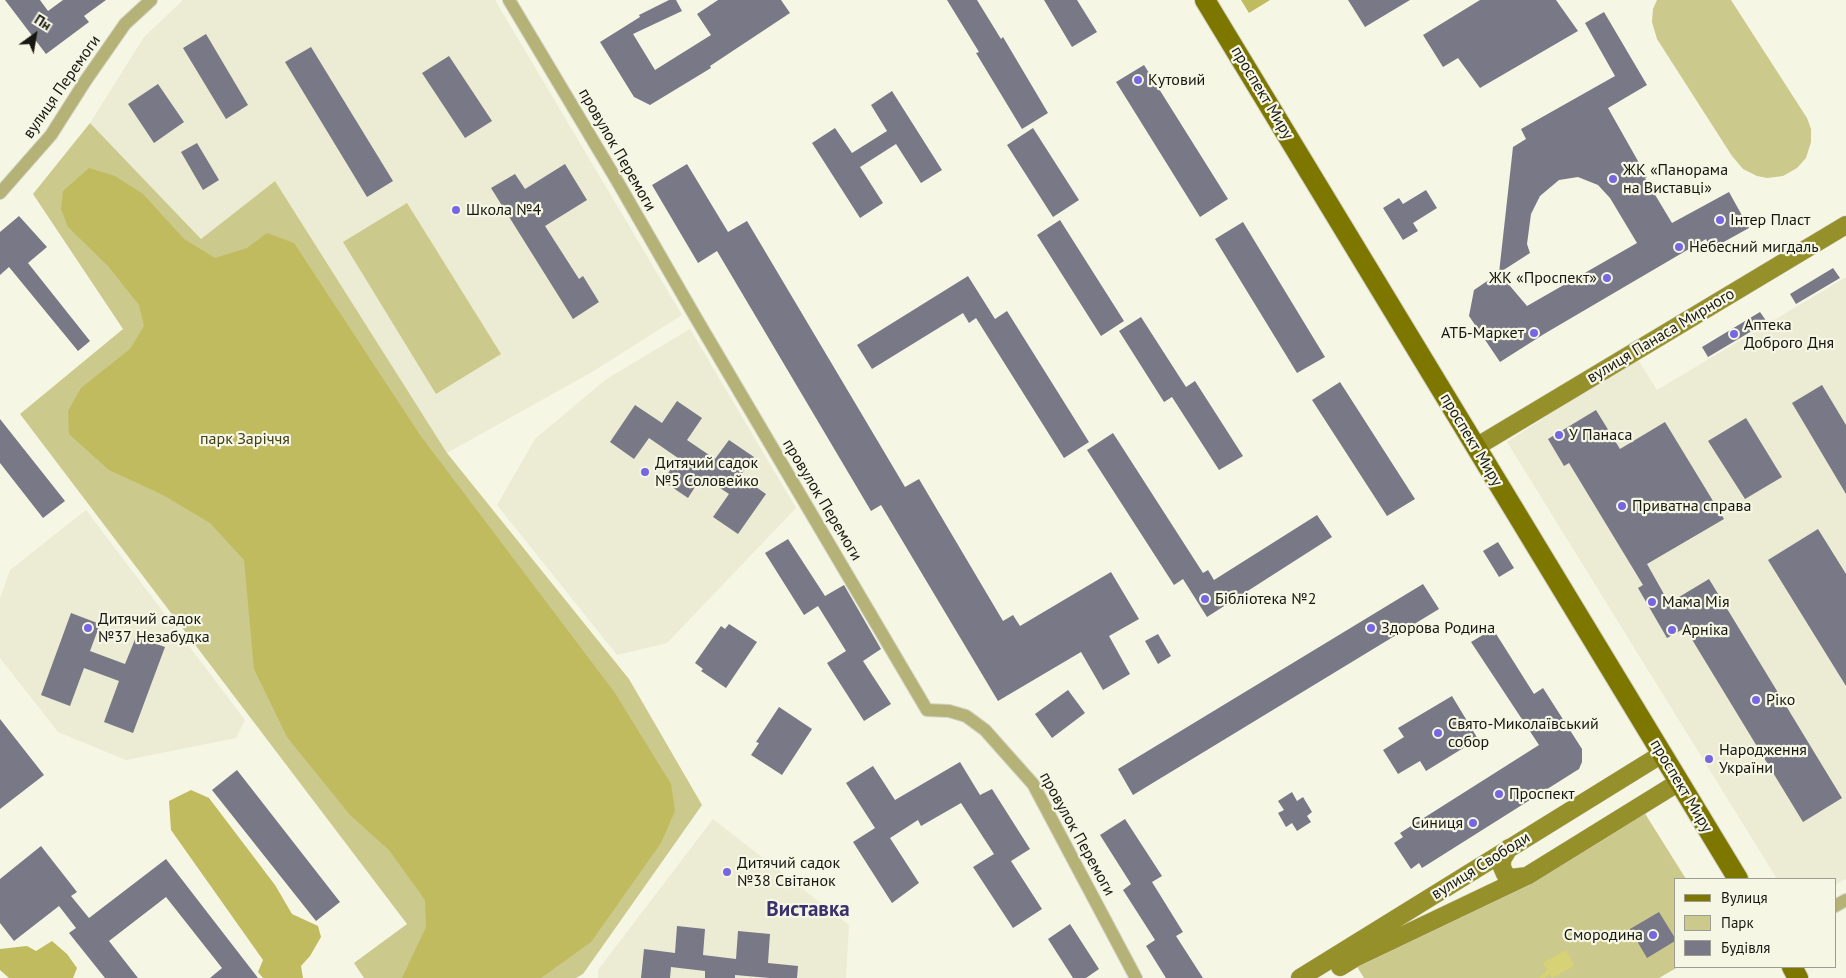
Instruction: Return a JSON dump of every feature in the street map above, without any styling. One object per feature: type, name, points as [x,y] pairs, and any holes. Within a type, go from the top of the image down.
[{"type":"main road","name":"проспект Миру","points":[[1205,0],[1737,878]]},
{"type":"main road","name":"вулиця Панаса Мирного","points":[[1476,447],[1846,224]]},
{"type":"main road","name":"вулиця Свободи","points":[[1309,977],[1509,848],[1662,754]]},
{"type":"main road","name":"вулиця Свободи","points":[[1309,977],[1353,959],[1527,876],[1679,782]]},
{"type":"main road","points":[[1509,848],[1502,860],[1505,874],[1511,878],[1527,876]]},
{"type":"street","name":"вулиця Перемоги","points":[[0,193],[51,135],[125,24],[151,0]]},
{"type":"street","name":"провулок Перемоги","points":[[509,0],[927,710],[949,711],[966,716],[985,730],[1033,784],[1136,978]]},
{"type":"shaded area","name":"Школа №4","points":[[183,0],[495,0],[682,315],[592,372],[447,453],[275,181],[201,239],[90,123],[144,37]]},
{"type":"shaded area","points":[[1846,277],[1846,879],[1836,884],[1836,878],[1776,878],[1507,442],[1637,358],[1657,390]]},
{"type":"shaded area","name":"Дитячий садок №5 Соловейко","points":[[690,329],[796,508],[667,643],[617,655],[497,505],[535,439],[605,380]]},
{"type":"shaded area","name":"Дитячий садок №37 Незабудка","points":[[86,510],[245,720],[236,738],[126,760],[58,732],[0,658],[0,598],[10,570]]},
{"type":"shaded area","name":"Дитячий садок №38 Світанок","points":[[713,819],[849,925],[846,978],[598,978],[598,970]]},
{"type":"shaded area","points":[[1566,950],[1574,966],[1552,978],[1543,963]]},
{"type":"green space","points":[[1241,0],[1270,0],[1249,13]]},
{"type":"green space","points":[[1657,0],[1731,0],[1807,118],[1811,129],[1811,142],[1806,158],[1797,168],[1783,176],[1767,178],[1757,176],[1743,169],[1732,156],[1657,39],[1652,22],[1653,9]]},
{"type":"green space","name":"парк Заріччя","points":[[90,123],[201,239],[275,181],[447,453],[629,679],[702,805],[583,974],[576,978],[364,978],[354,963],[407,924],[20,414],[123,329],[33,194]]},
{"type":"green space","name":"парк Заріччя","points":[[89,168],[115,176],[143,194],[184,239],[215,258],[247,248],[267,233],[294,243],[420,435],[615,693],[671,784],[675,811],[661,843],[591,942],[541,978],[402,978],[426,927],[425,900],[389,850],[350,815],[287,737],[254,669],[244,560],[210,523],[163,495],[109,470],[69,434],[68,411],[81,388],[130,349],[144,326],[139,305],[108,266],[68,227],[61,209],[63,191]]},
{"type":"green space","points":[[407,203],[501,354],[436,394],[343,242]]},
{"type":"green space","points":[[191,790],[209,798],[275,885],[292,914],[318,926],[321,937],[310,956],[301,966],[303,978],[263,978],[258,972],[263,960],[171,830],[169,801]]},
{"type":"green space","points":[[1644,812],[1685,878],[1674,878],[1674,968],[1676,968],[1659,978],[1364,978],[1356,965]]},
{"type":"green space","points":[[52,941],[67,954],[77,968],[73,978],[9,978],[0,970],[0,949],[27,946],[36,951]]},
{"type":"building","points":[[5,0],[40,0],[48,11],[63,0],[106,0],[84,16],[89,22],[46,54]]},
{"type":"building","points":[[669,0],[676,0],[682,11],[633,34],[655,70],[711,35],[697,14],[718,0],[781,0],[790,13],[710,66],[711,68],[650,105],[634,97],[600,42],[640,17],[639,15]]},
{"type":"building","points":[[947,0],[977,0],[1001,39],[1003,37],[1048,113],[1022,129],[976,53],[979,52]]},
{"type":"building","points":[[1044,0],[1077,0],[1097,32],[1072,47]]},
{"type":"building","points":[[1348,0],[1410,0],[1365,27]]},
{"type":"building","points":[[1480,0],[1556,0],[1578,31],[1480,88],[1458,58],[1443,67],[1423,35]]},
{"type":"building","points":[[1604,12],[1647,85],[1608,108],[1647,177],[1645,178],[1672,223],[1729,192],[1749,228],[1711,249],[1706,239],[1500,362],[1469,316],[1474,290],[1499,273],[1513,147],[1526,139],[1521,129],[1615,76],[1585,23]],"holes":[[[1578,177],[1598,185],[1610,198],[1637,243],[1527,306],[1499,273],[1530,253],[1527,244],[1531,214],[1540,196],[1559,180]]]},
{"type":"building","points":[[206,34],[248,105],[226,119],[183,48]]},
{"type":"building","points":[[311,47],[393,181],[367,197],[285,62]]},
{"type":"building","points":[[449,56],[492,121],[465,138],[422,73]]},
{"type":"building","points":[[1144,65],[1228,199],[1200,217],[1116,82]]},
{"type":"building","points":[[158,84],[184,122],[154,143],[128,104]]},
{"type":"building","points":[[892,91],[942,170],[921,183],[896,144],[860,167],[883,203],[860,218],[812,143],[835,128],[852,153],[887,131],[871,105]]},
{"type":"building","points":[[1033,128],[1079,200],[1053,217],[1007,145]]},
{"type":"building","points":[[197,143],[219,180],[203,190],[181,152]]},
{"type":"building","points":[[565,164],[587,200],[545,226],[579,279],[583,276],[599,302],[573,319],[491,188],[515,174],[525,189]]},
{"type":"building","points":[[687,164],[728,232],[747,221],[905,487],[919,479],[1003,621],[1013,615],[1020,626],[1111,572],[1139,619],[1109,636],[1130,674],[1103,690],[1081,652],[998,701],[881,505],[871,511],[717,251],[698,263],[652,185]]},
{"type":"building","points":[[1426,190],[1437,208],[1413,223],[1418,231],[1403,240],[1383,208],[1399,198],[1403,204]]},
{"type":"building","points":[[19,216],[47,247],[28,263],[90,341],[78,351],[9,267],[0,275],[0,232]]},
{"type":"building","points":[[1060,220],[1124,321],[1101,336],[1037,235]]},
{"type":"building","points":[[1243,222],[1325,357],[1297,373],[1215,239]]},
{"type":"building","points":[[1833,268],[1840,278],[1796,304],[1790,294]]},
{"type":"building","points":[[968,276],[995,319],[1007,311],[1089,442],[1064,458],[976,318],[969,323],[963,313],[872,369],[857,345]]},
{"type":"building","points":[[1760,312],[1767,322],[1708,357],[1702,347]]},
{"type":"building","points":[[1141,317],[1186,387],[1195,381],[1243,456],[1219,470],[1172,397],[1164,402],[1119,331]]},
{"type":"building","points":[[1340,382],[1415,499],[1387,516],[1312,400]]},
{"type":"building","points":[[1822,385],[1846,425],[1846,494],[1792,403]]},
{"type":"building","points":[[677,401],[702,418],[687,440],[715,459],[729,440],[754,457],[740,476],[766,494],[738,534],[713,517],[729,494],[702,476],[688,498],[663,481],[678,458],[649,438],[634,459],[610,442],[635,405],[662,423]]},
{"type":"building","points":[[1596,410],[1620,449],[1665,422],[1724,519],[1647,564],[1669,603],[1709,579],[1842,798],[1803,822],[1685,628],[1667,638],[1638,588],[1643,585],[1569,463],[1564,466],[1548,439]]},
{"type":"building","points":[[1746,418],[1782,477],[1745,499],[1708,441]]},
{"type":"building","points":[[0,419],[65,501],[43,518],[0,463]]},
{"type":"building","points":[[1113,433],[1203,573],[1208,570],[1214,580],[1317,515],[1332,537],[1207,617],[1183,579],[1174,585],[1087,450]]},
{"type":"building","points":[[1818,529],[1846,574],[1846,686],[1768,560]]},
{"type":"building","points":[[788,539],[825,596],[844,585],[881,649],[863,661],[891,704],[864,721],[827,663],[846,651],[818,606],[804,615],[765,553]]},
{"type":"building","points":[[1498,542],[1514,568],[1499,577],[1483,551]]},
{"type":"building","points":[[1423,584],[1439,609],[1133,795],[1118,769]]},
{"type":"building","points":[[71,613],[100,624],[90,651],[125,664],[136,637],[165,647],[133,733],[104,722],[119,681],[84,668],[70,706],[41,695]]},
{"type":"building","points":[[729,624],[757,642],[726,688],[701,671],[703,669],[695,663],[721,626],[725,629]]},
{"type":"building","points":[[1493,629],[1534,694],[1543,688],[1582,749],[1582,762],[1579,769],[1422,868],[1419,863],[1411,869],[1394,843],[1403,837],[1400,833],[1539,745],[1471,642]]},
{"type":"building","points":[[1158,634],[1171,656],[1158,664],[1145,641]]},
{"type":"building","points":[[1068,690],[1085,713],[1052,738],[1035,714]]},
{"type":"building","name":"Свято-Миколаївський собор","points":[[1452,696],[1478,739],[1426,771],[1420,761],[1398,774],[1383,750],[1404,737],[1398,728]]},
{"type":"building","points":[[779,707],[812,729],[782,775],[751,755],[759,743],[756,742]]},
{"type":"building","points":[[0,719],[44,775],[0,809]]},
{"type":"building","points":[[960,762],[980,795],[992,789],[1030,849],[1011,861],[1042,909],[1013,928],[973,867],[994,854],[961,803],[921,826],[918,820],[890,838],[919,883],[892,903],[853,842],[875,828],[846,783],[873,766],[895,800]]},
{"type":"building","points":[[237,770],[340,902],[316,921],[212,790]]},
{"type":"building","points":[[1292,792],[1297,801],[1303,797],[1312,812],[1307,816],[1311,822],[1297,831],[1292,823],[1286,827],[1278,813],[1284,810],[1278,801]]},
{"type":"building","points":[[1125,819],[1162,876],[1152,882],[1183,932],[1176,936],[1203,978],[1166,978],[1146,946],[1155,940],[1123,890],[1131,884],[1100,835]]},
{"type":"building","points":[[41,846],[77,892],[71,896],[89,918],[166,859],[258,978],[210,978],[222,968],[166,897],[109,941],[138,978],[105,978],[69,933],[76,928],[59,906],[14,941],[0,923],[0,879]]},
{"type":"building","points":[[1659,912],[1674,936],[1674,942],[1647,958],[1630,929]]},
{"type":"building","points":[[1070,924],[1099,969],[1086,978],[1073,978],[1048,939]]},
{"type":"building","points":[[677,926],[705,929],[703,955],[736,959],[738,931],[770,934],[768,963],[798,966],[797,978],[735,975],[735,978],[705,978],[705,971],[671,967],[670,978],[641,978],[644,949],[675,953]]},
{"type":"waterway","points":[[1542,978],[1548,972]]},
{"type":"place","name":"Кутовий","points":[[1138,80]]},
{"type":"place","name":"ЖК «Панорама на Виставці»","points":[[1613,179]]},
{"type":"place","name":"Школа №4","points":[[456,210]]},
{"type":"place","name":"Інтер Пласт","points":[[1720,220]]},
{"type":"place","name":"Небесний мигдаль","points":[[1679,247]]},
{"type":"place","name":"ЖК «Проспект»","points":[[1607,278]]},
{"type":"place","name":"АТБ-Маркет","points":[[1534,333]]},
{"type":"place","name":"Аптека Доброго Дня","points":[[1734,334]]},
{"type":"place","name":"У Панаса","points":[[1559,435]]},
{"type":"place","name":"Дитячий садок №5 Соловейко","points":[[645,472]]},
{"type":"place","name":"Приватна справа","points":[[1622,506]]},
{"type":"place","name":"Бібліотека №2","points":[[1205,599]]},
{"type":"place","name":"Мама Мія","points":[[1652,602]]},
{"type":"place","name":"Дитячий садок №37 Незабудка","points":[[88,628]]},
{"type":"place","name":"Здорова Родина","points":[[1371,628]]},
{"type":"place","name":"Арніка","points":[[1672,630]]},
{"type":"place","name":"Ріко","points":[[1756,700]]},
{"type":"place","name":"Свято-Миколаївський собор","points":[[1438,733]]},
{"type":"place","name":"Народження України","points":[[1709,759]]},
{"type":"place","name":"Проспект","points":[[1499,794]]},
{"type":"place","name":"Синиця","points":[[1473,823]]},
{"type":"place","name":"Дитячий садок №38 Світанок","points":[[727,872]]},
{"type":"place","name":"Смородина","points":[[1653,935]]},
{"type":"district","name":"Виставка","points":[[808,910]]}]
